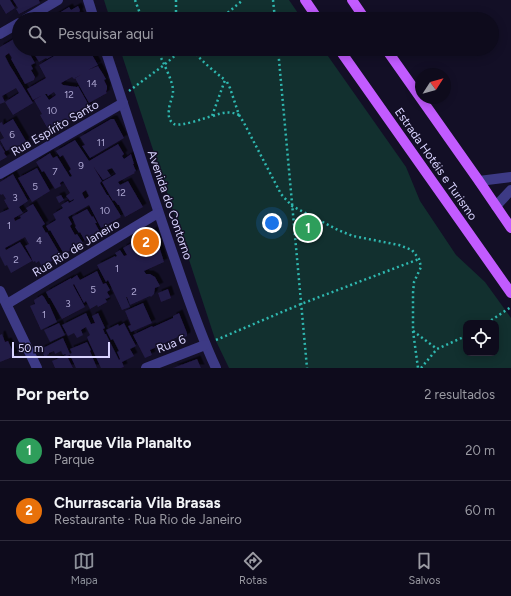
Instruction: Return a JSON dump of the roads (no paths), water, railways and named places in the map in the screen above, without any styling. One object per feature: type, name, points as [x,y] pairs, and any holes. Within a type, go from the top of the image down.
[{"type":"main road","points":[[305,0],[313,12]]},
{"type":"main road","points":[[352,0],[360,12]]},
{"type":"main road","name":"Estrada Hotéis e Turismo","points":[[344,56],[511,294]]},
{"type":"main road","name":"Estrada Hotéis e Turismo","points":[[391,56],[511,228]]},
{"type":"street","points":[[38,12],[58,0]]},
{"type":"street","points":[[88,0],[92,12]]},
{"type":"street","points":[[0,34],[12,27]]},
{"type":"street","name":"Avenida do Contorno","points":[[106,56],[158,213],[205,345],[216,368]]},
{"type":"street","name":"Rua Espírito Santo","points":[[0,174],[122,100]]},
{"type":"street","points":[[479,181],[511,177]]},
{"type":"street","points":[[496,206],[511,190]]},
{"type":"street","name":"Rua Rio de Janeiro","points":[[7,304],[158,213]]},
{"type":"street","points":[[0,291],[37,368]]},
{"type":"street","name":"Rua 6","points":[[146,368],[205,345]]},
{"type":"place","name":"Parque Vila Planalto","points":[[308,228]]},
{"type":"place","name":"Churrascaria Vila Brasas","points":[[146,242]]}]
